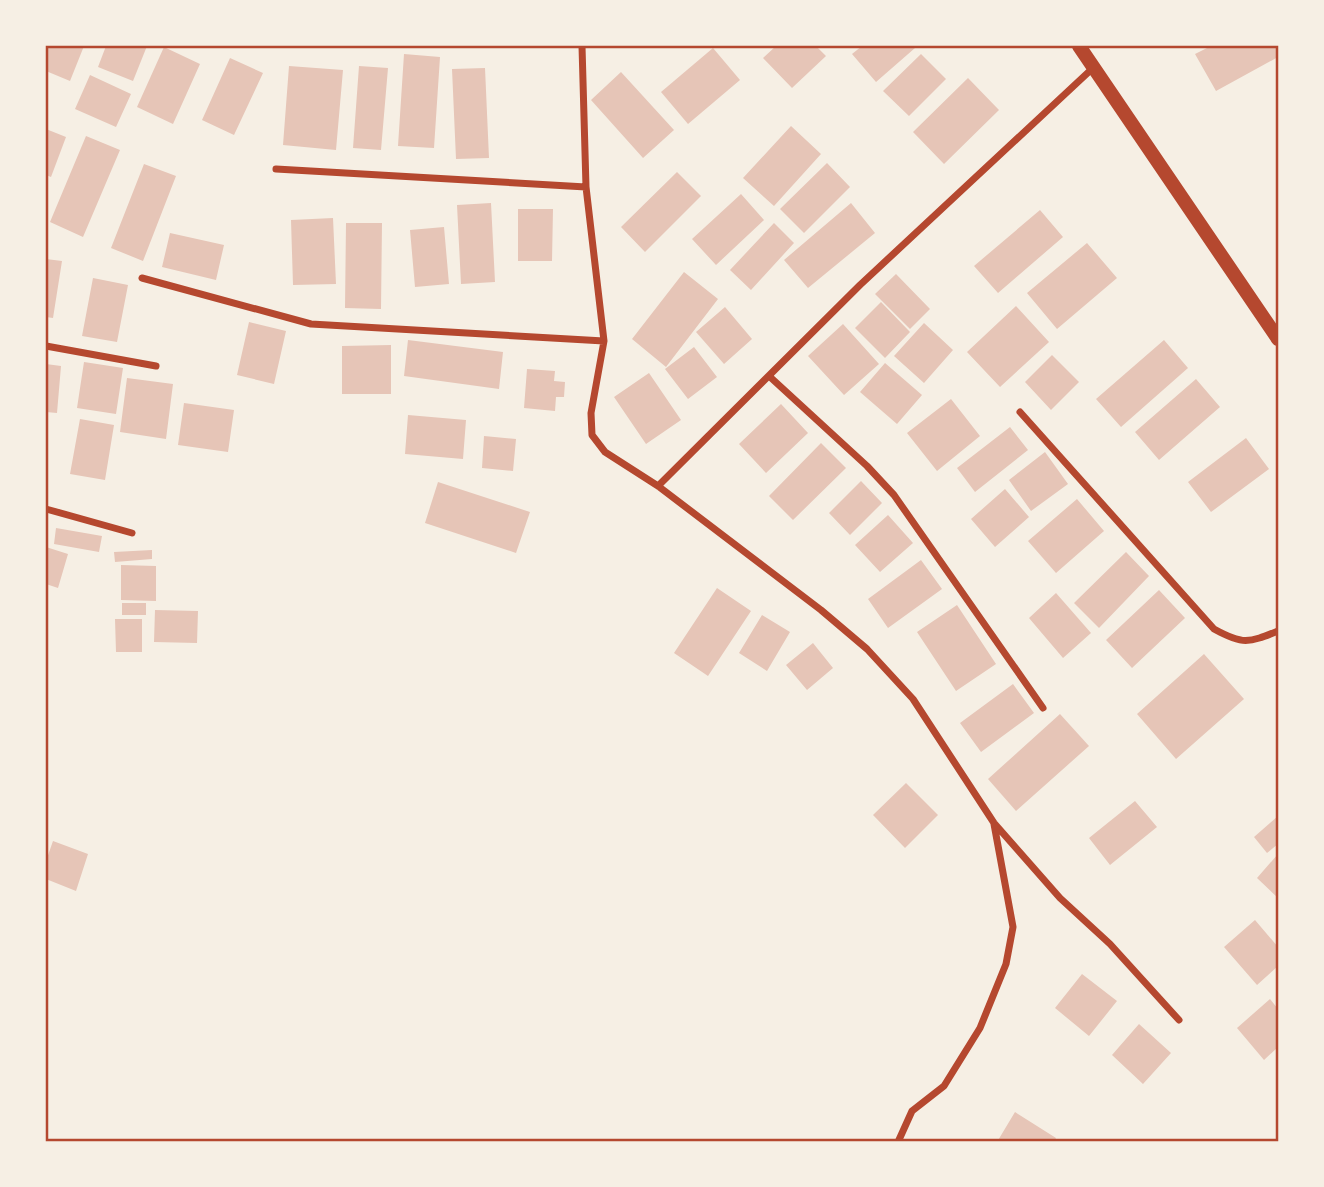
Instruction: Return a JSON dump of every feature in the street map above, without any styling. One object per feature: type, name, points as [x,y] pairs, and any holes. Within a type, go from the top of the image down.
[{"type":"main road","points":[[1079,46],[1279,340]]},
{"type":"street","points":[[582,46],[586,187],[604,341],[591,413],[592,435],[606,452],[658,486],[821,610],[867,649],[913,699],[994,823],[1060,898],[1110,944],[1179,1020]]},
{"type":"street","points":[[658,486],[859,285],[1094,66]]},
{"type":"street","points":[[276,169],[586,187]]},
{"type":"street","points":[[142,278],[311,324],[604,341]]},
{"type":"street","points":[[46,346],[156,366]]},
{"type":"street","points":[[769,376],[867,466],[894,495],[1043,708]]},
{"type":"street","points":[[1020,412],[1214,629],[1235,640],[1254,641],[1279,631]]},
{"type":"street","points":[[46,509],[132,534]]},
{"type":"street","points":[[898,1142],[912,1111],[944,1086],[980,1028],[1006,964],[1013,927],[994,823]]},
{"type":"building","points":[[46,46],[84,46],[70,81],[46,71]]},
{"type":"building","points":[[106,46],[147,46],[133,81],[98,67]]},
{"type":"building","points":[[776,46],[816,46],[826,56],[792,88],[763,58]]},
{"type":"building","points":[[862,46],[915,48],[876,82],[852,54]]},
{"type":"building","points":[[1211,46],[1278,46],[1278,57],[1216,91],[1195,54]]},
{"type":"building","points":[[164,47],[200,64],[173,124],[137,107]]},
{"type":"building","points":[[713,48],[740,80],[688,124],[661,92]]},
{"type":"building","points":[[404,54],[440,57],[434,148],[398,146]]},
{"type":"building","points":[[921,54],[946,79],[909,116],[883,91]]},
{"type":"building","points":[[230,58],[263,73],[234,135],[202,120]]},
{"type":"building","points":[[289,66],[343,70],[336,150],[283,145]]},
{"type":"building","points":[[359,66],[388,68],[381,150],[353,148]]},
{"type":"building","points":[[485,68],[489,158],[456,159],[452,69]]},
{"type":"building","points":[[621,72],[674,130],[643,158],[591,100]]},
{"type":"building","points":[[90,75],[131,94],[116,127],[75,109]]},
{"type":"building","points":[[968,78],[999,110],[944,164],[913,132]]},
{"type":"building","points":[[791,126],[821,154],[774,206],[743,178]]},
{"type":"building","points":[[46,129],[66,137],[51,177],[46,175]]},
{"type":"building","points":[[86,136],[120,150],[83,237],[50,222]]},
{"type":"building","points":[[827,163],[850,187],[804,233],[780,209]]},
{"type":"building","points":[[144,164],[176,176],[143,261],[111,248]]},
{"type":"building","points":[[677,172],[701,196],[645,252],[621,227]]},
{"type":"building","points":[[741,194],[764,220],[716,265],[692,239]]},
{"type":"building","points":[[491,203],[495,282],[461,284],[457,205]]},
{"type":"building","points":[[851,203],[875,233],[808,288],[784,260]]},
{"type":"building","points":[[518,209],[553,209],[552,261],[518,261]]},
{"type":"building","points":[[1040,210],[1063,237],[998,293],[974,266]]},
{"type":"building","points":[[333,218],[336,284],[293,285],[291,220]]},
{"type":"building","points":[[346,223],[382,223],[381,309],[345,308]]},
{"type":"building","points":[[774,223],[794,243],[751,290],[730,270]]},
{"type":"building","points":[[444,227],[449,284],[415,287],[410,230]]},
{"type":"building","points":[[170,233],[224,245],[216,280],[162,267]]},
{"type":"building","points":[[1087,243],[1117,278],[1057,329],[1027,293]]},
{"type":"building","points":[[46,259],[62,261],[53,318],[46,317]]},
{"type":"building","points":[[684,272],[718,299],[666,367],[632,339]]},
{"type":"building","points":[[896,274],[930,309],[910,329],[875,294]]},
{"type":"building","points":[[93,278],[128,285],[117,342],[82,336]]},
{"type":"building","points":[[881,302],[910,332],[885,358],[855,328]]},
{"type":"building","points":[[1016,306],[1049,342],[1000,387],[967,352]]},
{"type":"building","points":[[725,307],[752,339],[724,364],[696,332]]},
{"type":"building","points":[[249,322],[286,331],[274,384],[237,375]]},
{"type":"building","points":[[924,323],[953,350],[924,383],[894,356]]},
{"type":"building","points":[[843,324],[879,364],[844,395],[808,356]]},
{"type":"building","points":[[408,340],[503,352],[499,389],[404,376]]},
{"type":"building","points":[[1164,340],[1188,368],[1121,427],[1096,399]]},
{"type":"building","points":[[391,345],[391,394],[342,394],[342,346]]},
{"type":"building","points":[[694,347],[717,377],[688,399],[665,369]]},
{"type":"building","points":[[1052,355],[1079,382],[1051,410],[1025,382]]},
{"type":"building","points":[[84,362],[123,368],[116,414],[77,408]]},
{"type":"building","points":[[885,363],[922,395],[897,424],[860,392]]},
{"type":"building","points":[[46,364],[61,366],[57,413],[46,412]]},
{"type":"building","points":[[527,369],[555,371],[554,381],[565,382],[564,397],[556,397],[555,411],[524,408]]},
{"type":"building","points":[[649,373],[681,420],[646,444],[614,397]]},
{"type":"building","points":[[127,378],[173,384],[166,439],[120,432]]},
{"type":"building","points":[[1196,379],[1220,407],[1159,460],[1135,432]]},
{"type":"building","points":[[951,399],[980,436],[937,471],[907,433]]},
{"type":"building","points":[[184,403],[234,410],[228,452],[178,445]]},
{"type":"building","points":[[781,404],[808,433],[766,473],[739,444]]},
{"type":"building","points":[[408,415],[466,420],[463,459],[405,454]]},
{"type":"building","points":[[80,419],[114,425],[105,480],[70,474]]},
{"type":"building","points":[[1010,427],[1028,450],[975,492],[957,468]]},
{"type":"building","points":[[484,436],[516,439],[513,471],[482,468]]},
{"type":"building","points":[[1246,438],[1269,469],[1211,512],[1188,482]]},
{"type":"building","points":[[821,443],[846,468],[793,520],[769,496]]},
{"type":"building","points":[[1045,452],[1068,484],[1031,511],[1009,480]]},
{"type":"building","points":[[861,481],[882,503],[850,535],[829,513]]},
{"type":"building","points":[[438,482],[530,512],[516,553],[425,523]]},
{"type":"building","points":[[1005,489],[1029,517],[995,547],[971,519]]},
{"type":"building","points":[[1077,499],[1104,531],[1056,573],[1028,541]]},
{"type":"building","points":[[888,515],[913,543],[880,572],[855,545]]},
{"type":"building","points":[[56,528],[102,536],[99,552],[54,544]]},
{"type":"building","points":[[46,547],[68,554],[58,588],[46,584]]},
{"type":"building","points":[[152,550],[152,559],[115,562],[114,552]]},
{"type":"building","points":[[1126,552],[1149,576],[1099,628],[1074,603]]},
{"type":"building","points":[[921,560],[942,589],[888,628],[868,599]]},
{"type":"building","points":[[121,565],[156,566],[156,601],[121,600]]},
{"type":"building","points":[[717,588],[751,611],[708,676],[674,653]]},
{"type":"building","points":[[1159,590],[1185,618],[1132,668],[1106,640]]},
{"type":"building","points":[[1056,593],[1091,633],[1063,658],[1029,618]]},
{"type":"building","points":[[122,603],[146,603],[146,615],[122,615]]},
{"type":"building","points":[[957,605],[996,664],[956,691],[917,632]]},
{"type":"building","points":[[155,610],[198,611],[197,643],[154,642]]},
{"type":"building","points":[[762,615],[790,632],[767,671],[739,653]]},
{"type":"building","points":[[115,619],[142,619],[142,652],[116,652]]},
{"type":"building","points":[[813,643],[833,668],[807,690],[786,665]]},
{"type":"building","points":[[1204,654],[1244,699],[1176,759],[1137,714]]},
{"type":"building","points":[[1013,684],[1034,713],[981,752],[960,723]]},
{"type":"building","points":[[1060,714],[1089,746],[1016,811],[988,779]]},
{"type":"building","points":[[906,783],[938,815],[905,848],[873,815]]},
{"type":"building","points":[[1135,801],[1157,827],[1110,865],[1089,838]]},
{"type":"building","points":[[1278,816],[1278,844],[1267,853],[1254,837]]},
{"type":"building","points":[[53,841],[88,854],[76,891],[46,879],[46,861]]},
{"type":"building","points":[[1278,854],[1278,898],[1257,878]]},
{"type":"building","points":[[1255,920],[1278,947],[1278,966],[1257,985],[1224,947]]},
{"type":"building","points":[[1082,974],[1117,1001],[1089,1036],[1055,1008]]},
{"type":"building","points":[[1270,999],[1278,1009],[1278,1047],[1264,1060],[1237,1028]]},
{"type":"building","points":[[1139,1024],[1171,1053],[1143,1084],[1112,1055]]},
{"type":"building","points":[[1015,1112],[1056,1138],[1054,1142],[997,1142]]}]
